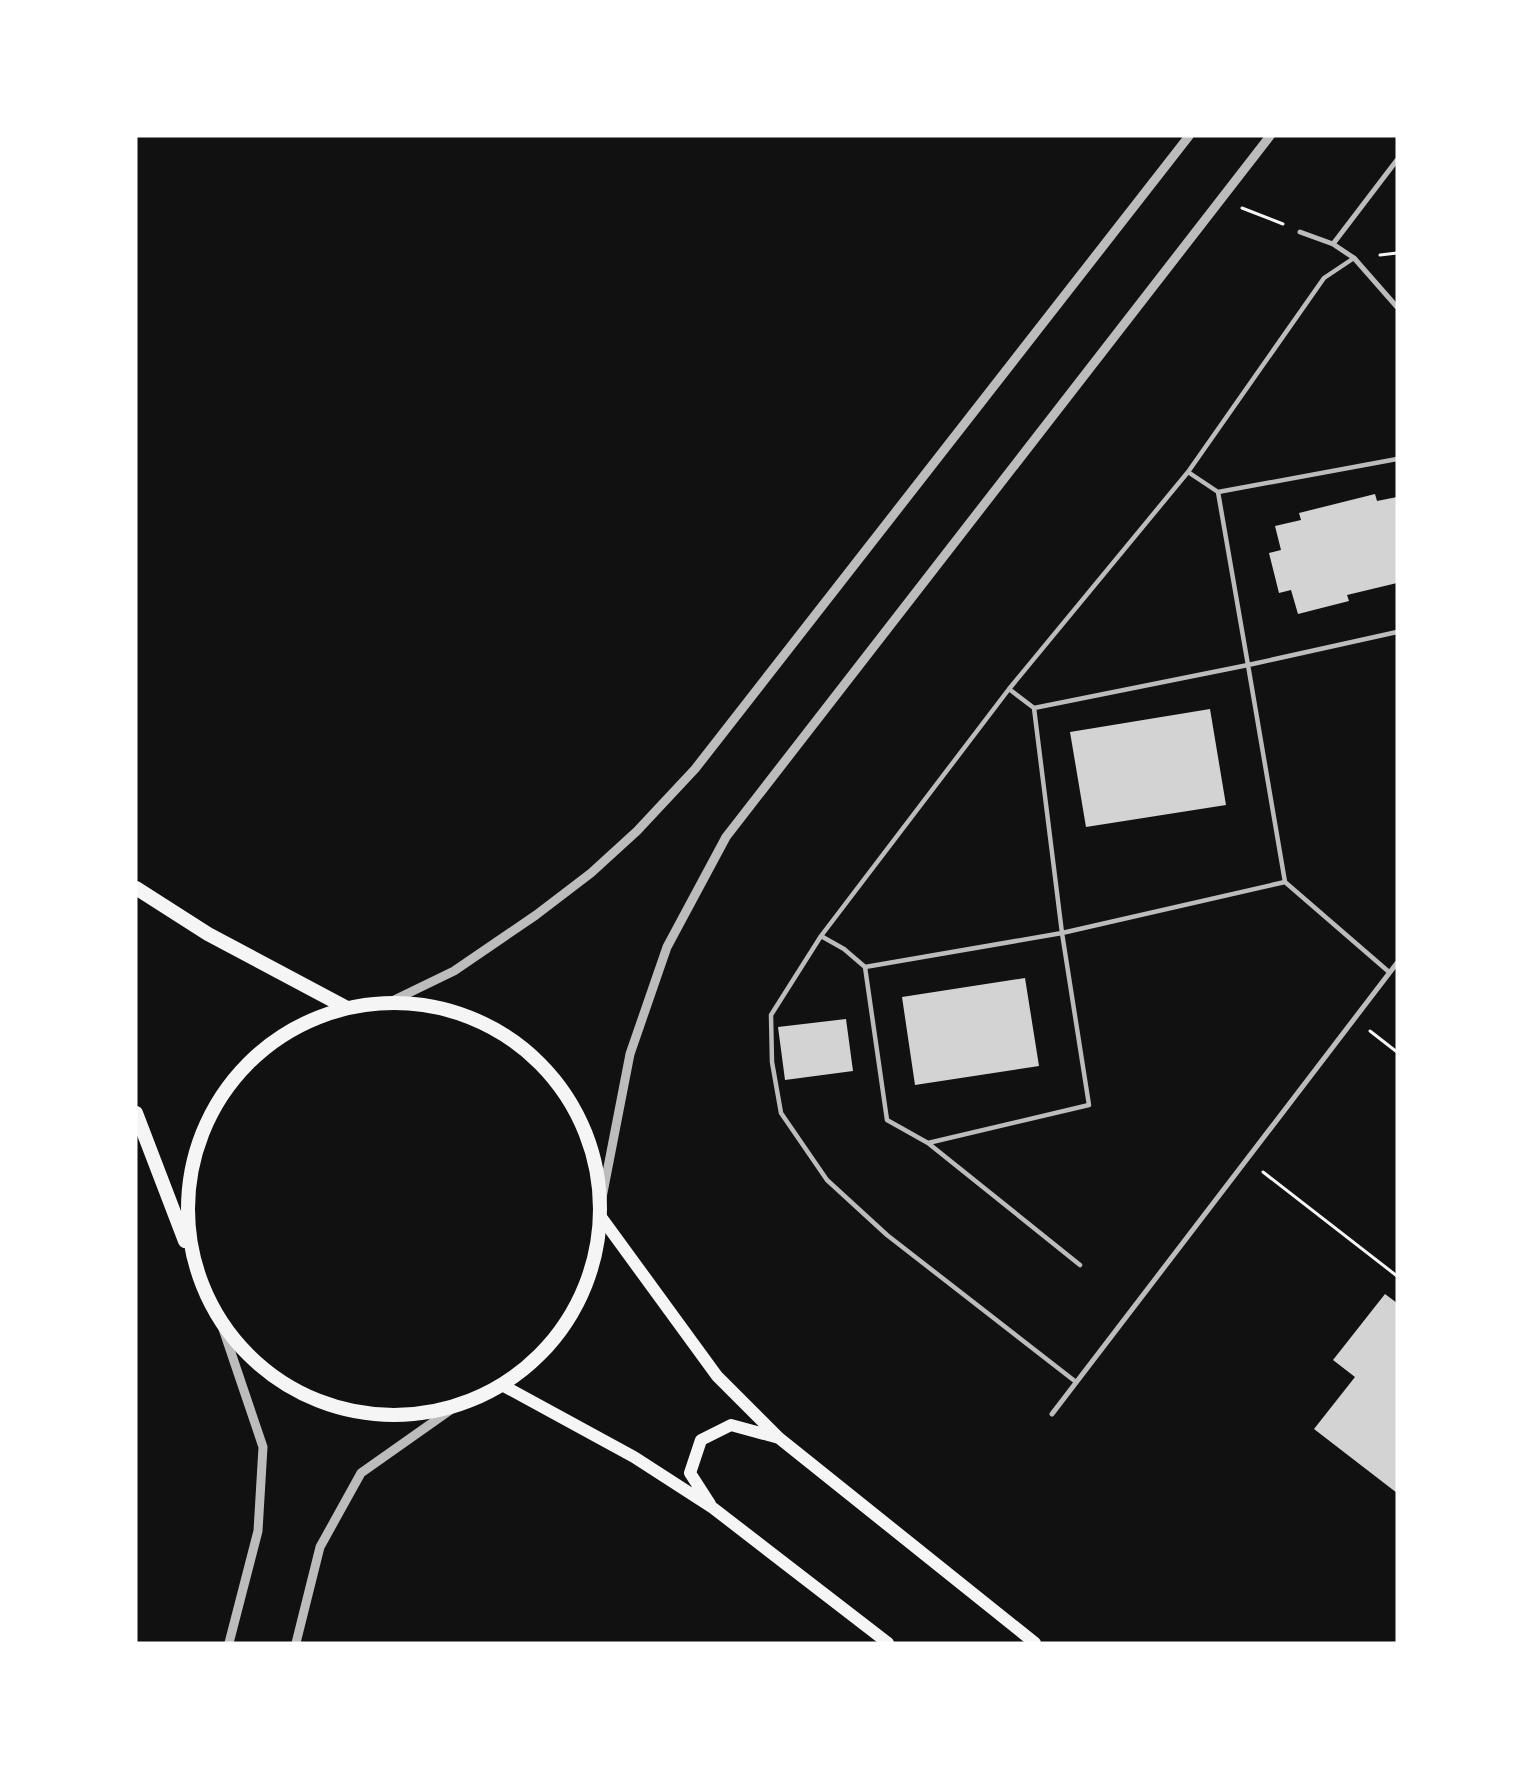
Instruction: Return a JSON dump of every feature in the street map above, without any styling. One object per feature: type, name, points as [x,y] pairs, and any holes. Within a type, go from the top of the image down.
[{"type":"highway","points":[[136,888],[208,934],[347,1008]]},
{"type":"highway","points":[[136,1113],[196,1272],[220,1320],[254,1362],[299,1392],[349,1410],[403,1415],[456,1406],[502,1385],[541,1354],[572,1314],[592,1267],[601,1210],[592,1150],[570,1101],[536,1059],[492,1028],[441,1008],[388,1002],[347,1008],[294,1028],[249,1062],[214,1107],[193,1160],[187,1216],[196,1272]]},
{"type":"main road","points":[[601,1210],[717,1376],[779,1438],[1035,1643]]},
{"type":"main road","points":[[502,1385],[634,1457],[713,1508],[888,1643]]},
{"type":"main road","points":[[713,1508],[690,1473],[701,1440],[731,1425],[779,1438]]},
{"type":"street","points":[[388,1002],[454,971],[591,873],[637,831],[695,770],[1190,136]]},
{"type":"street","points":[[601,1210],[630,1054],[667,948],[726,837],[1270,136]]},
{"type":"street","points":[[1333,244],[1397,160]]},
{"type":"street","points":[[1300,232],[1333,244],[1354,258],[1397,307]]},
{"type":"street","points":[[1076,1382],[887,1235],[826,1180],[781,1113],[772,1062],[771,1015],[821,936],[1009,689],[1188,472],[1324,278],[1354,258]]},
{"type":"street","points":[[1188,472],[1218,492],[1397,459]]},
{"type":"street","points":[[1218,492],[1286,882],[1390,972]]},
{"type":"street","points":[[1034,708],[1248,665],[1397,632]]},
{"type":"street","points":[[928,1143],[1090,1105],[1062,933],[1034,708],[1009,689]]},
{"type":"street","points":[[865,967],[1062,933],[1286,882]]},
{"type":"street","points":[[821,936],[844,949],[865,967],[887,1120],[928,1143],[1080,1265]]},
{"type":"street","points":[[1052,1414],[1397,963]]},
{"type":"street","points":[[220,1320],[263,1447],[258,1531],[229,1643]]},
{"type":"street","points":[[296,1643],[320,1547],[361,1473],[456,1406]]},
{"type":"path","points":[[1220,201],[1269,217],[1300,232]]},
{"type":"path","points":[[1354,1019],[1397,1052]]},
{"type":"path","points":[[1246,1160],[1397,1276]]},
{"type":"building","points":[[1375,494],[1377,501],[1397,497],[1397,583],[1347,595],[1349,601],[1298,614],[1291,590],[1279,593],[1269,553],[1281,550],[1275,526],[1301,520],[1299,513]]},
{"type":"building","points":[[1210,709],[1226,805],[1086,827],[1070,732]]},
{"type":"building","points":[[1025,978],[1039,1066],[915,1085],[902,997]]},
{"type":"building","points":[[846,1019],[853,1071],[785,1080],[778,1027]]},
{"type":"building","points":[[1385,1294],[1397,1303],[1397,1493],[1314,1429],[1355,1377],[1333,1360]]}]
